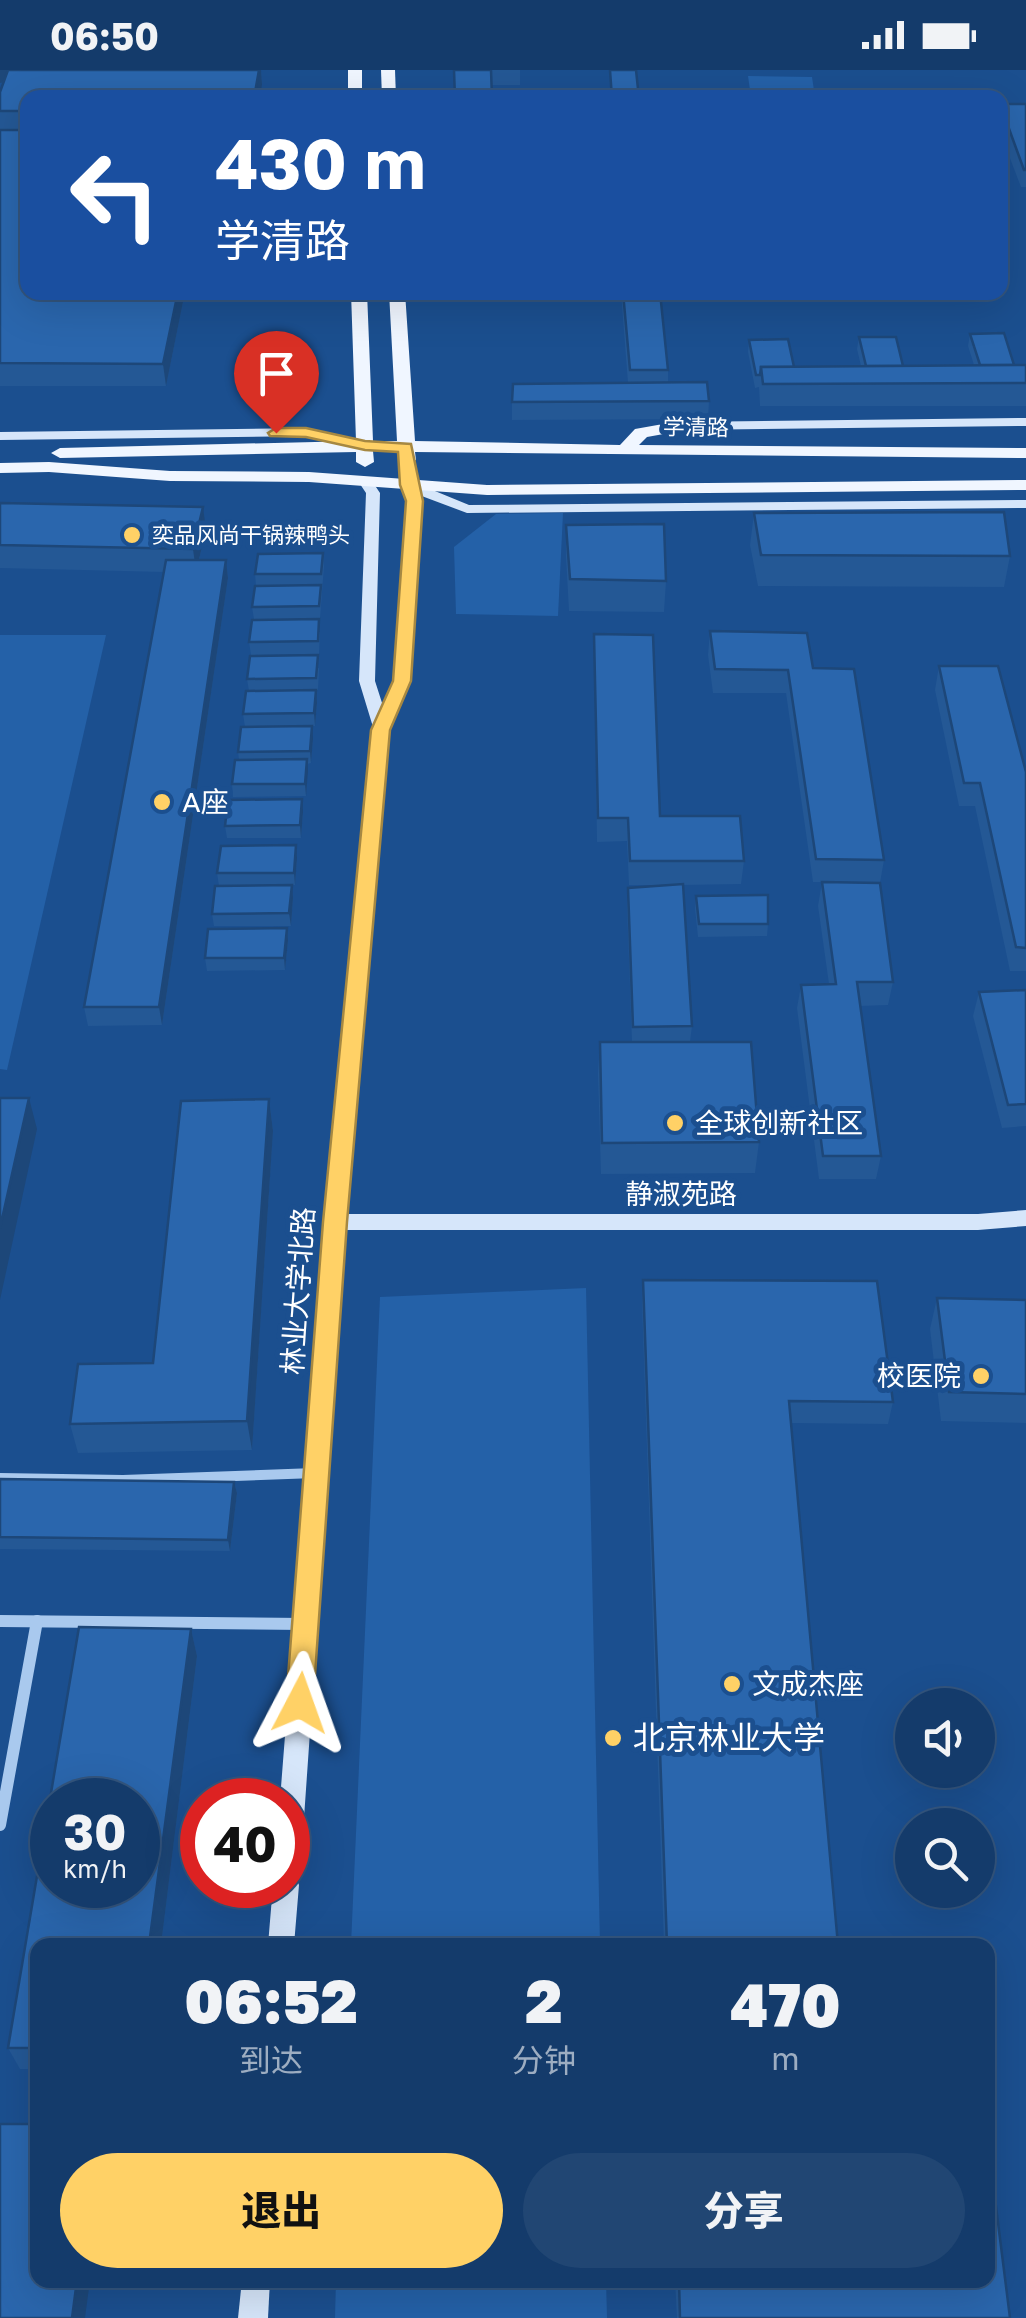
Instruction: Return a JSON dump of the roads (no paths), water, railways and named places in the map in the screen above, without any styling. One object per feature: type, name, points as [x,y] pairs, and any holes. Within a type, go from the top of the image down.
[{"type":"main road","points":[[359,300],[365,482]]},
{"type":"main road","points":[[397,300],[408,485]]},
{"type":"main road","points":[[627,447],[641,433],[680,426]]},
{"type":"main road","name":"学清路","points":[[0,454],[365,446],[1026,453]]},
{"type":"main road","points":[[0,468],[487,490],[1026,485]]},
{"type":"street","name":"学清路","points":[[680,426],[1026,422]]},
{"type":"street","name":"学清路","points":[[0,436],[306,432],[365,446]]},
{"type":"street","name":"林业大学北路","points":[[365,482],[373,492],[368,682],[381,727]]},
{"type":"street","name":"林业大学北路","points":[[294,1778],[335,1222],[381,727],[402,681],[414,501],[408,485]]},
{"type":"street","points":[[408,485],[467,509],[1026,504]]},
{"type":"street","name":"静淑苑路","points":[[335,1222],[978,1222],[1026,1218]]},
{"type":"street","points":[[0,1478],[123,1480],[316,1473]]},
{"type":"street","points":[[0,1621],[305,1624]]},
{"type":"street","points":[[0,1825],[38,1621]]},
{"type":"street","points":[[282,1938],[284,1908]]},
{"type":"street","points":[[254,2318],[256,2288]]},
{"type":"place","name":"奕品风尚干锅辣鸭头","points":[[132,535]]},
{"type":"place","name":"A座","points":[[162,802]]},
{"type":"place","name":"全球创新社区","points":[[675,1123]]},
{"type":"place","name":"校医院","points":[[981,1376]]},
{"type":"place","name":"文成杰座","points":[[732,1684]]},
{"type":"place","name":"北京林业大学","points":[[613,1738]]}]
